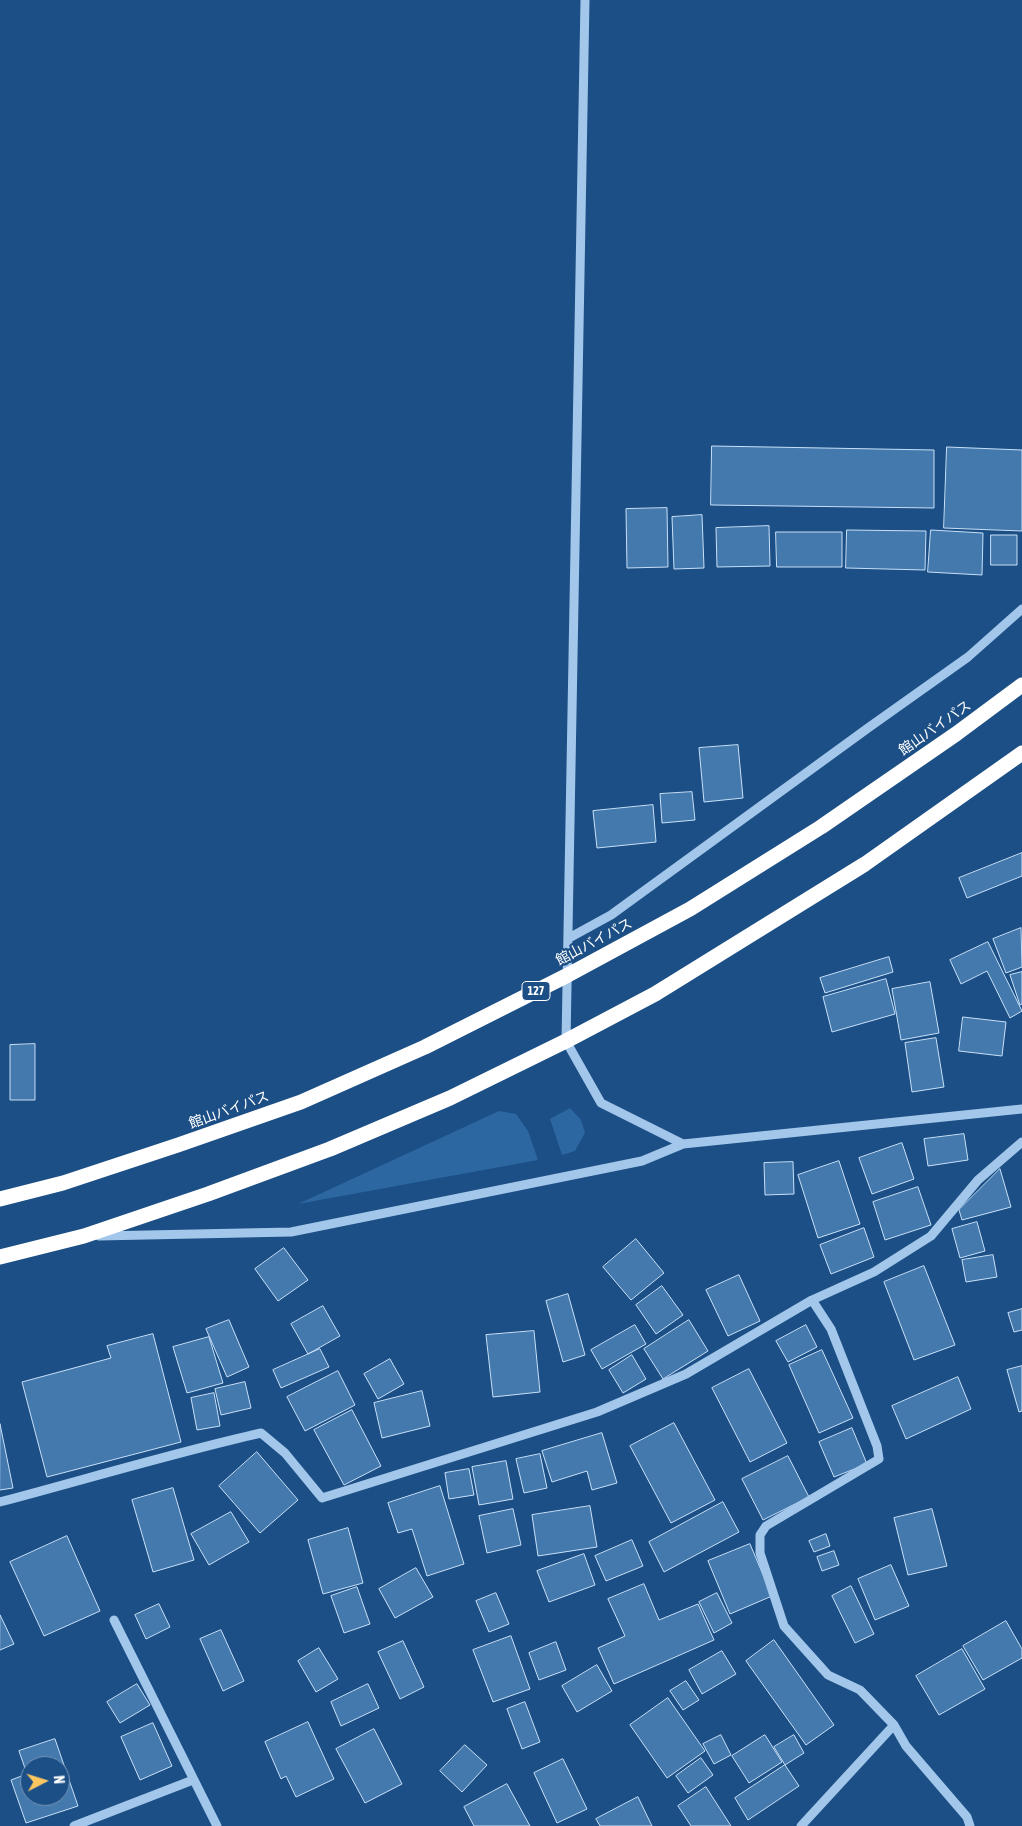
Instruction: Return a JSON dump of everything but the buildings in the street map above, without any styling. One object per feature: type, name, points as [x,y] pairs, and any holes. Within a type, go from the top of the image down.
[{"type":"highway","name":"館山バイパス","points":[[0,1199],[81,1177],[301,1102],[425,1047],[568,975],[690,909],[821,827],[956,734],[1022,684]]},
{"type":"highway","points":[[0,1257],[84,1236],[208,1194],[330,1149],[450,1098],[566,1041],[655,994],[864,864],[1022,753]]},
{"type":"street","points":[[585,0],[566,1041],[601,1103],[683,1144]]},
{"type":"street","points":[[569,938],[611,915],[968,657],[1022,609]]},
{"type":"street","points":[[84,1236],[291,1232],[642,1161],[683,1144],[1022,1109]]},
{"type":"street","points":[[0,1502],[196,1448],[261,1433],[285,1453],[322,1498],[597,1412],[686,1374],[812,1300],[874,1272],[930,1236],[978,1180],[1022,1142]]},
{"type":"street","points":[[812,1300],[831,1330],[877,1446],[879,1459],[766,1526],[760,1535],[760,1554],[784,1626],[828,1675],[860,1690],[894,1725],[906,1746],[967,1817],[970,1826]]},
{"type":"street","points":[[114,1620],[217,1826]]},
{"type":"street","points":[[801,1826],[894,1725]]},
{"type":"street","points":[[74,1826],[194,1780]]},
{"type":"shaded area","points":[[570,1108],[581,1120],[585,1133],[575,1151],[562,1155],[550,1119]]},
{"type":"shaded area","points":[[499,1111],[516,1114],[528,1131],[538,1160],[298,1204]]}]
